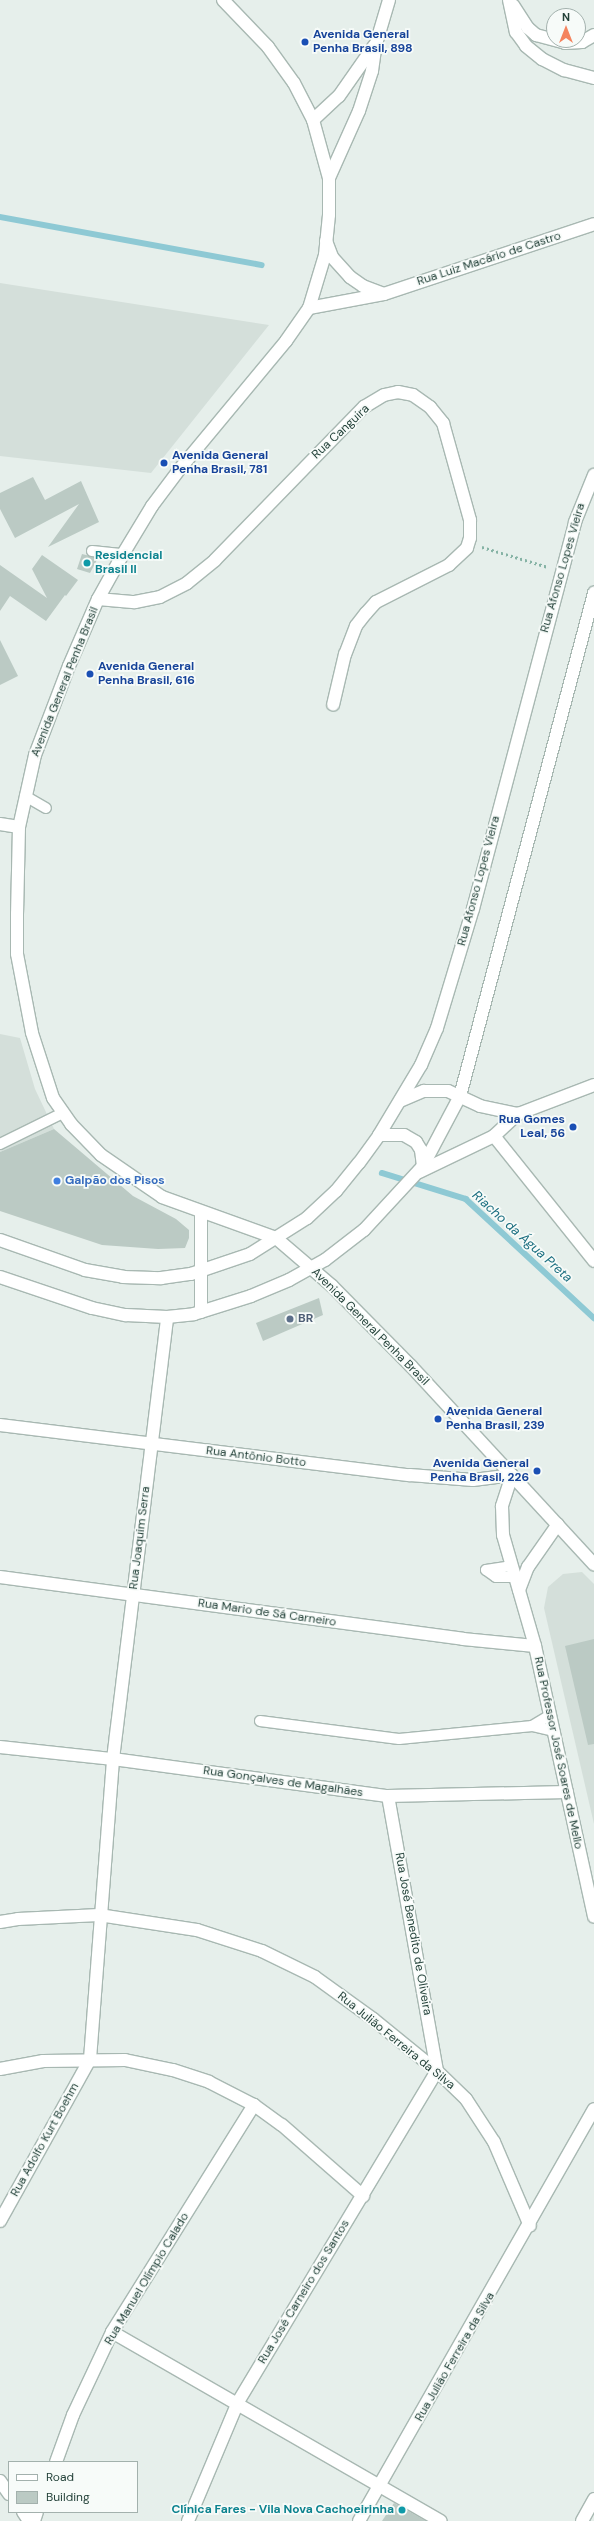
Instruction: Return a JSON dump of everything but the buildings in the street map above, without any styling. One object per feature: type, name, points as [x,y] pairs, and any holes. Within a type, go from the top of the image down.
[{"type":"street","name":"Avenida General Penha Brasil","points":[[222,0],[268,47],[294,83],[313,120],[329,178],[325,255],[309,308],[286,341],[152,506],[122,554],[98,599],[69,666],[35,755],[24,796],[19,827],[17,954],[23,998],[42,1070],[53,1098],[63,1113],[101,1155],[162,1197],[276,1238],[312,1269],[411,1366],[594,1564]]},
{"type":"street","points":[[329,178],[359,111],[372,70],[376,44],[390,0]]},
{"type":"street","points":[[509,0],[528,28],[536,35],[565,43],[582,42],[594,35]]},
{"type":"street","points":[[509,0],[516,32],[526,46],[542,59],[564,70],[594,78]]},
{"type":"street","points":[[313,120],[339,96],[376,44]]},
{"type":"street","name":"Rua Luiz Macário de Castro","points":[[309,308],[384,294],[594,224]]},
{"type":"street","points":[[326,242],[332,257],[350,277],[363,286],[384,294]]},
{"type":"street","name":"Rua Canguira","points":[[98,599],[136,602],[160,597],[186,583],[215,560],[364,407],[384,395],[398,392],[413,395],[430,407],[443,423],[470,520],[467,548]]},
{"type":"street","name":"Rua Afonso Lopes Vieira","points":[[0,1240],[85,1270],[123,1277],[161,1278],[200,1272],[250,1254],[307,1218],[331,1196],[379,1135],[421,1065],[453,980],[574,522],[594,475]]},
{"type":"street","points":[[333,705],[345,654],[356,626],[366,613],[376,602],[449,565],[467,548]]},
{"type":"street","points":[[0,1277],[92,1308],[126,1314],[166,1317],[201,1312],[251,1296],[312,1269],[364,1230],[420,1169],[460,1096],[594,593]]},
{"type":"street","points":[[0,824],[19,827]]},
{"type":"street","points":[[420,1169],[494,1136],[518,1114],[594,1085]]},
{"type":"street","points":[[398,1102],[424,1091],[448,1092],[480,1106],[518,1114]]},
{"type":"street","points":[[379,1135],[404,1135],[416,1142],[421,1150],[420,1169]]},
{"type":"street","points":[[494,1136],[594,1261]]},
{"type":"street","points":[[201,1212],[201,1312]]},
{"type":"street","name":"Rua Joaquim Serra","points":[[90,2059],[99,1915],[113,1759],[152,1444],[166,1317]]},
{"type":"street","name":"Rua Antônio Botto","points":[[0,1425],[152,1444],[473,1480],[512,1475]]},
{"type":"street","name":"Rua Professor José Soares de Mello","points":[[512,1475],[502,1506],[503,1535],[535,1646],[594,1917]]},
{"type":"street","points":[[519,1590],[528,1567],[558,1524]]},
{"type":"street","name":"Rua Mario de Sá Carneiro","points":[[0,1578],[535,1646]]},
{"type":"street","name":"Rua Gonçalves de Magalhães","points":[[0,1747],[113,1759],[388,1796],[567,1792]]},
{"type":"street","name":"Rua José Benedito de Oliveira","points":[[388,1796],[437,2071]]},
{"type":"street","name":"Rua Julião Ferreira da Silva","points":[[0,1922],[18,1919],[99,1915],[196,1930],[262,1951],[315,1977],[437,2071],[480,2117],[494,2142],[530,2226],[359,2521]]},
{"type":"street","points":[[0,2069],[43,2061],[90,2059],[125,2060],[173,2070],[210,2082],[254,2105],[321,2157],[363,2196]]},
{"type":"street","name":"Rua Adolfo Kurt Boehm","points":[[0,2221],[90,2059]]},
{"type":"street","name":"Rua José Carneiro dos Santos","points":[[188,2521],[238,2402],[437,2071]]},
{"type":"street","name":"Rua Manuel Olímpio Calado","points":[[56,2461],[73,2415],[112,2332],[254,2105]]},
{"type":"street","points":[[530,2226],[594,2109]]},
{"type":"street","points":[[112,2332],[238,2402],[441,2521]]},
{"type":"street","points":[[0,2482],[8,2493]]},
{"type":"street","points":[[582,2521],[594,2499]]},
{"type":"lane","points":[[92,551],[122,554]]},
{"type":"lane","points":[[24,796],[46,808]]},
{"type":"lane","points":[[0,1144],[63,1113]]},
{"type":"lane","points":[[532,1726],[550,1715]]},
{"type":"lane","points":[[260,1721],[399,1739],[532,1726],[554,1731]]},
{"type":"path","points":[[467,548],[477,546],[561,571]]},
{"type":"shaded area","points":[[0,283],[269,325],[151,473],[0,456]]},
{"type":"shaded area","points":[[0,1034],[20,1038],[35,1089],[54,1129],[0,1152]]},
{"type":"shaded area","points":[[582,1572],[594,1584],[594,1824],[544,1608],[548,1587],[563,1574]]},
{"type":"waterway","points":[[0,217],[262,265]]},
{"type":"waterway","name":"Riacho da Água Preta","points":[[382,1173],[466,1199],[594,1318]]},
{"type":"place","name":"Avenida General Penha Brasil, 898","points":[[305,42]]},
{"type":"place","name":"Avenida General Penha Brasil, 781","points":[[164,463]]},
{"type":"place","name":"Residencial Brasil ll","points":[[87,563]]},
{"type":"place","name":"Avenida General Penha Brasil, 616","points":[[90,674]]},
{"type":"place","name":"Rua Gomes Leal, 56","points":[[573,1127]]},
{"type":"place","name":"Galpão dos Pisos","points":[[57,1181]]},
{"type":"place","name":"BR","points":[[290,1319]]},
{"type":"place","name":"Avenida General Penha Brasil, 239","points":[[438,1419]]},
{"type":"place","name":"Avenida General Penha Brasil, 226","points":[[537,1471]]},
{"type":"place","name":"Clínica Fares - Vila Nova Cachoeirinha","points":[[402,2510]]}]
